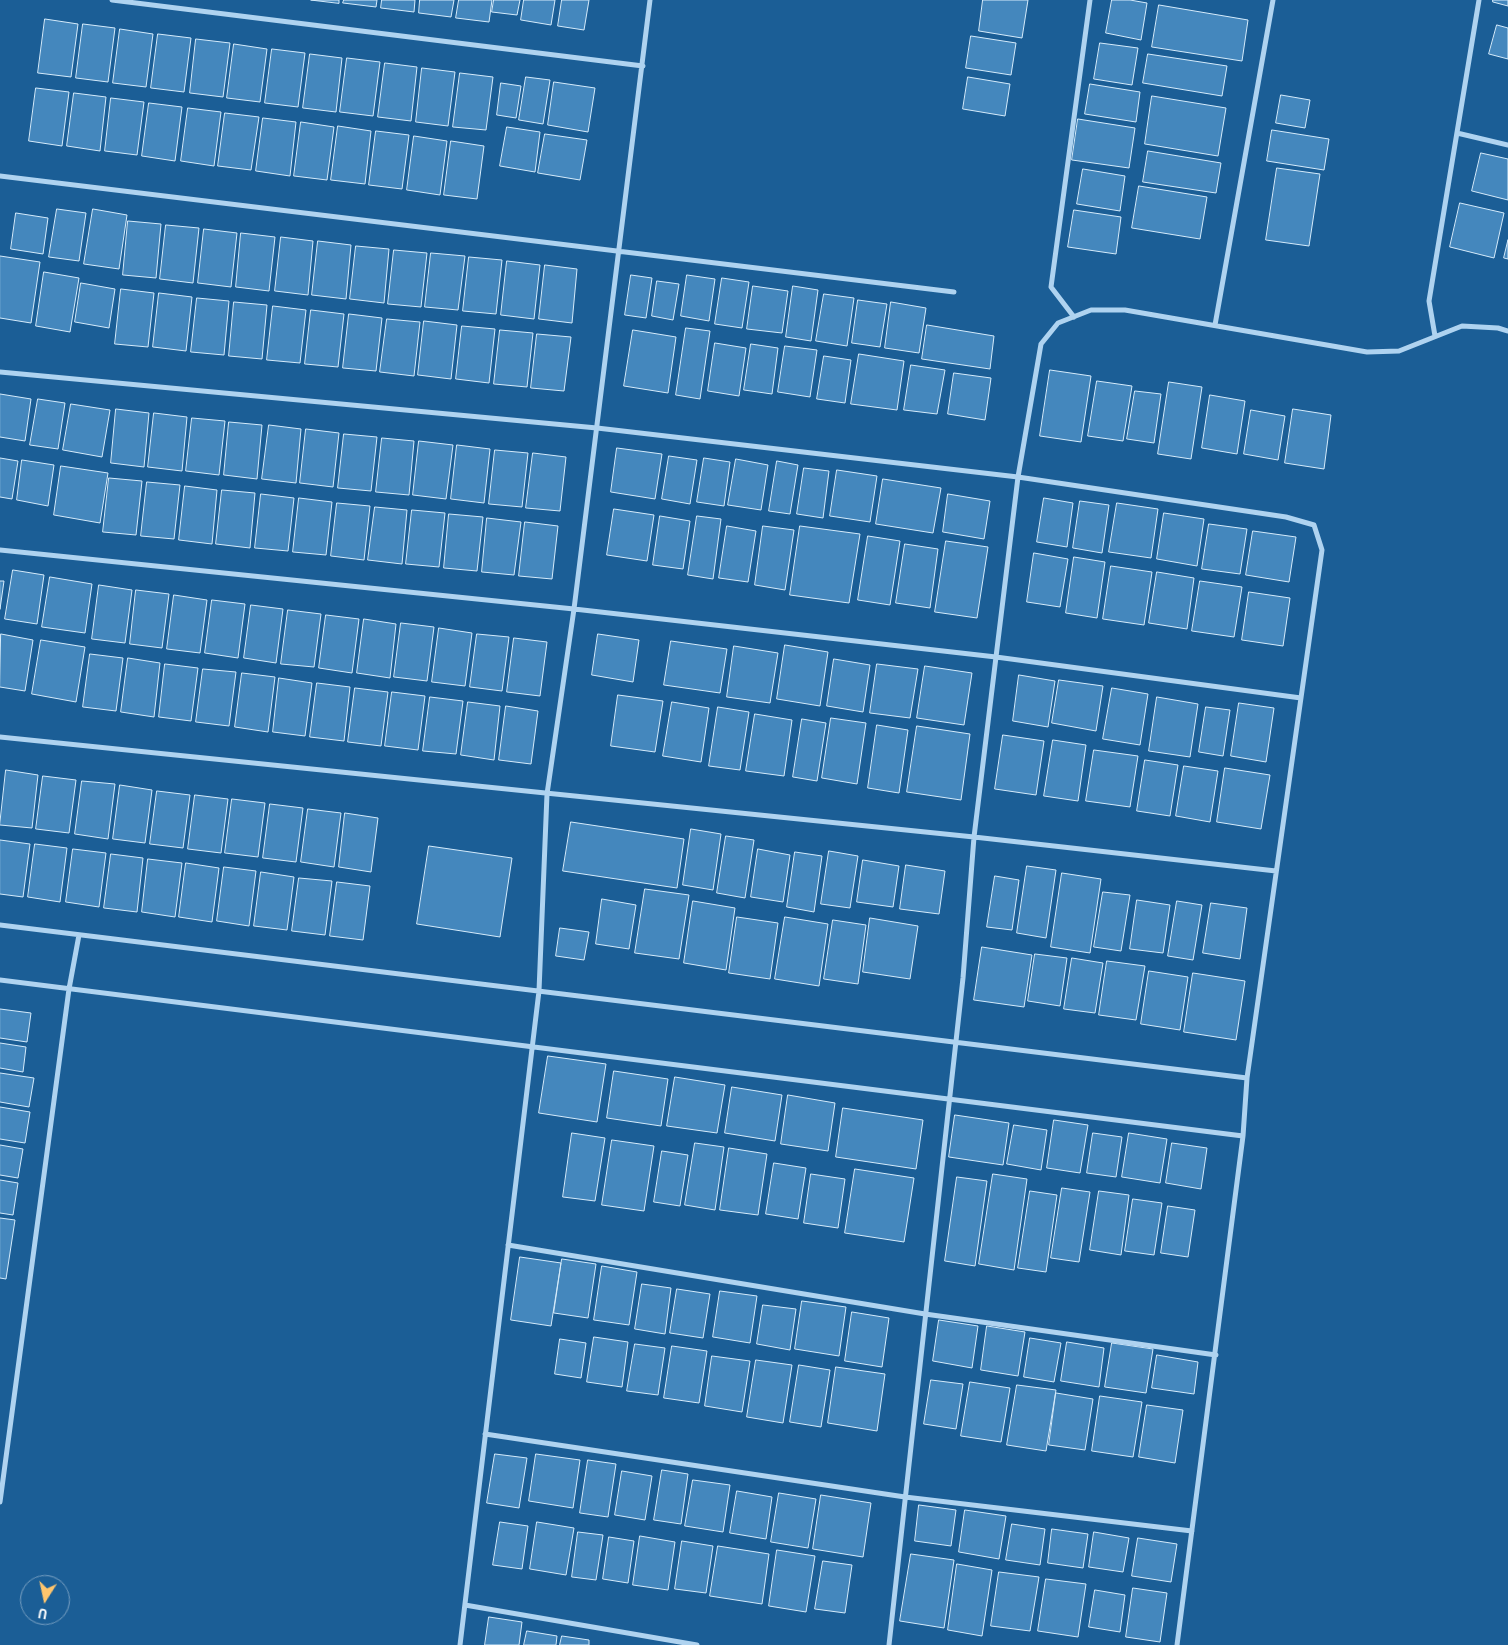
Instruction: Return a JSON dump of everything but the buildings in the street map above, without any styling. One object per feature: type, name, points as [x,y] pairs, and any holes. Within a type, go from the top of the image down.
[{"type":"street","points":[[112,0],[643,66]]},
{"type":"street","points":[[460,1645],[539,991],[547,794],[574,609],[650,0]]},
{"type":"street","points":[[1074,317],[1051,287],[1090,0]]},
{"type":"street","points":[[1215,325],[1273,0]]},
{"type":"street","points":[[1434,336],[1429,301],[1479,0]]},
{"type":"street","points":[[1457,133],[1508,145]]},
{"type":"street","points":[[0,176],[954,292]]},
{"type":"street","points":[[889,1645],[963,978],[974,837],[1018,477],[1041,344],[1058,323],[1091,310],[1125,310],[1368,352],[1398,351],[1462,326],[1498,328],[1508,331]]},
{"type":"street","points":[[0,372],[597,428],[1018,477],[1286,516],[1314,525],[1322,550],[1246,1078],[1243,1136],[1177,1645]]},
{"type":"street","points":[[0,550],[574,609],[996,657],[1301,698]]},
{"type":"street","points":[[0,737],[974,837],[1276,871]]},
{"type":"street","points":[[0,925],[1246,1078]]},
{"type":"street","points":[[0,1502],[69,988],[79,935]]},
{"type":"street","points":[[0,980],[1243,1136]]},
{"type":"street","points":[[508,1245],[926,1314],[1216,1355]]},
{"type":"street","points":[[485,1434],[905,1497],[1192,1531]]},
{"type":"street","points":[[465,1605],[698,1645]]}]
